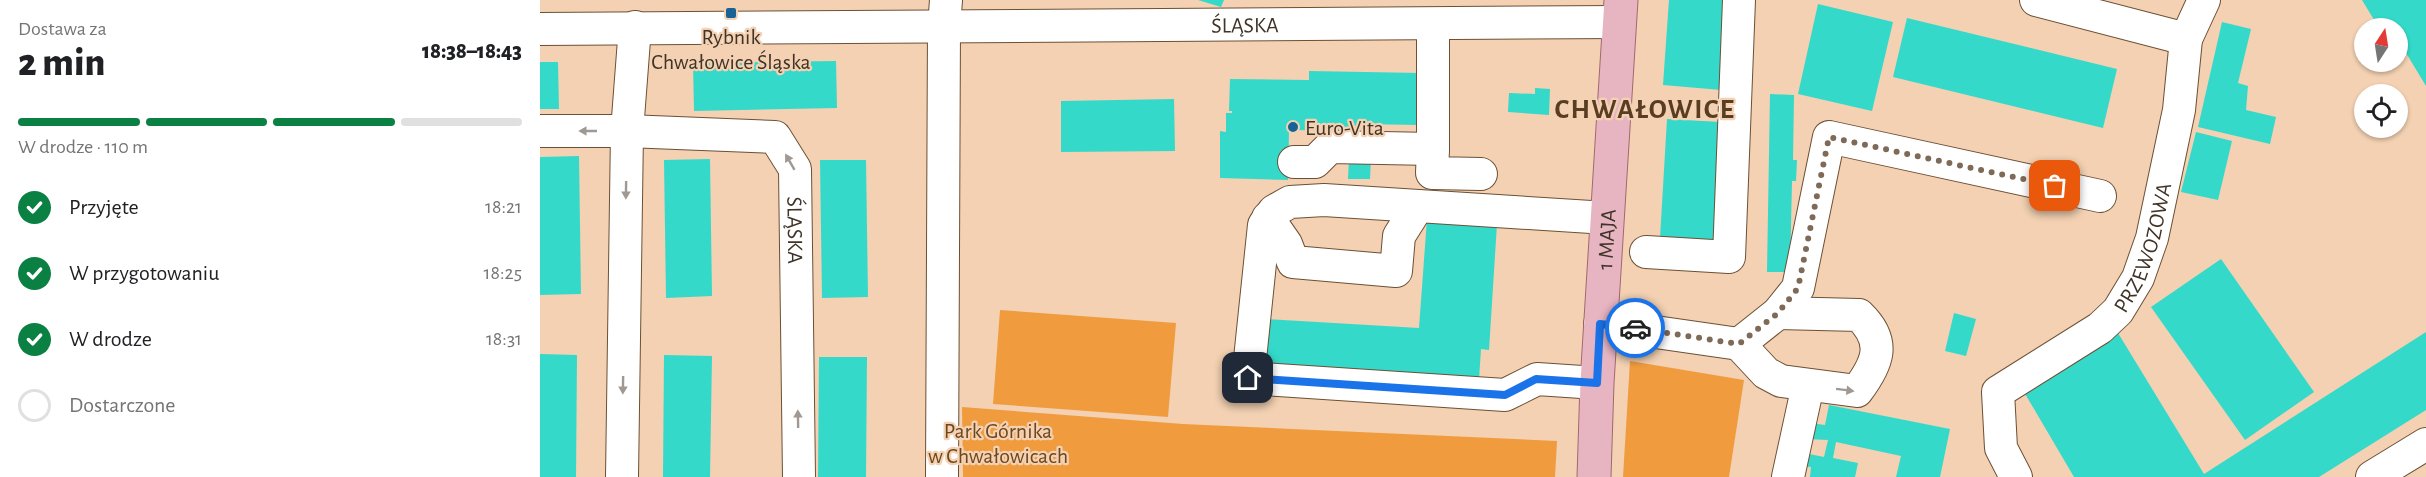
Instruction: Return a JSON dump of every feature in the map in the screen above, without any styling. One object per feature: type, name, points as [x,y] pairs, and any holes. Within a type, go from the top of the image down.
[{"type":"main road","name":"1 MAJA","points":[[1594,477],[1600,324],[1620,11]]},
{"type":"street","points":[[1646,252],[1729,257],[1739,0]]},
{"type":"street","points":[[2036,0],[2186,39]]},
{"type":"street","name":"PRZEWOZOWA","points":[[2016,477],[2001,448],[1998,392],[2100,328],[2118,311],[2138,278],[2152,238],[2179,110],[2186,39],[2204,0]]},
{"type":"street","name":"ŚLĄSKA","points":[[540,28],[634,27],[945,13],[1294,13],[1433,24],[1620,11]]},
{"type":"street","points":[[942,477],[945,13]]},
{"type":"street","points":[[1433,24],[1432,173],[1481,174]]},
{"type":"street","points":[[622,477],[627,131],[634,27]]},
{"type":"street","name":"ŚLĄSKA","points":[[540,131],[627,131],[775,137],[795,169],[799,477]]},
{"type":"street","points":[[1739,344],[1778,313],[1798,288],[1829,137],[2100,196]]},
{"type":"street","points":[[1294,162],[1315,162],[1330,147],[1433,149]]},
{"type":"street","points":[[1597,383],[1536,379],[1505,395],[1248,378],[1252,326],[1257,308],[1262,232],[1268,218],[1281,206],[1305,200],[1607,218]]},
{"type":"street","points":[[1268,218],[1286,244],[1293,262],[1396,271],[1399,236],[1418,206]]},
{"type":"street","points":[[1600,324],[1739,344],[1766,374],[1781,381],[1857,391],[1873,370],[1877,349],[1873,328],[1860,315],[1778,313]]},
{"type":"street","points":[[1788,477],[1808,385]]},
{"type":"street","points":[[2372,477],[2426,444]]},
{"type":"green space","points":[[1000,310],[1176,323],[1168,417],[993,404]]},
{"type":"green space","points":[[1630,361],[1744,380],[1729,477],[1623,477]]},
{"type":"green space","name":"Park Górnika w Chwałowicach","points":[[962,407],[1183,424],[1557,441],[1555,477],[963,477]]},
{"type":"building","points":[[1198,0],[1224,0],[1221,7]]},
{"type":"building","points":[[1669,0],[1727,0],[1721,90],[1663,85]]},
{"type":"building","points":[[2362,0],[2426,0],[2426,86],[2408,56],[2408,18],[2373,18]]},
{"type":"building","points":[[1818,4],[1893,22],[1872,111],[1798,94]]},
{"type":"building","points":[[1907,18],[2117,69],[2103,128],[1893,77]]},
{"type":"building","points":[[2222,22],[2251,29],[2238,83],[2248,86],[2246,110],[2276,117],[2270,144],[2198,127]]},
{"type":"building","points":[[836,61],[837,108],[694,111],[693,63]]},
{"type":"building","points":[[540,62],[558,62],[559,109],[540,109]]},
{"type":"building","name":"Euro-Vita","points":[[1309,71],[1420,73],[1419,125],[1360,124],[1360,131],[1289,130],[1288,180],[1220,178],[1220,131],[1226,132],[1226,113],[1232,113],[1229,111],[1230,79],[1309,80]]},
{"type":"building","points":[[1535,88],[1550,89],[1549,115],[1508,112],[1509,93],[1535,94]]},
{"type":"building","points":[[1770,94],[1794,95],[1793,160],[1797,160],[1796,181],[1792,181],[1790,272],[1767,272]]},
{"type":"building","points":[[1174,99],[1175,151],[1061,152],[1061,101]]},
{"type":"building","points":[[1667,119],[1721,122],[1714,241],[1660,238]]},
{"type":"building","points":[[2196,132],[2232,141],[2218,200],[2181,192]]},
{"type":"building","points":[[579,156],[581,294],[540,295],[540,157]]},
{"type":"building","points":[[1349,157],[1371,157],[1370,179],[1348,179]]},
{"type":"building","points":[[710,159],[712,296],[666,298],[664,160]]},
{"type":"building","points":[[820,160],[866,160],[868,297],[822,298]]},
{"type":"building","points":[[1427,219],[1497,224],[1489,350],[1481,349],[1479,379],[1265,365],[1267,319],[1419,328]]},
{"type":"building","points":[[2221,259],[2314,392],[2245,440],[2151,307]]},
{"type":"building","points":[[1954,313],[1976,319],[1966,356],[1945,351]]},
{"type":"building","points":[[2426,332],[2426,410],[2319,477],[2074,477],[2024,392],[2118,333],[2204,474]]},
{"type":"building","points":[[540,354],[577,355],[576,477],[540,477]]},
{"type":"building","points":[[664,355],[712,356],[710,477],[663,477]]},
{"type":"building","points":[[819,357],[867,357],[866,477],[818,477]]},
{"type":"building","points":[[1829,405],[1950,429],[1940,477],[1896,477],[1901,456],[1836,442],[1833,458],[1858,463],[1855,477],[1810,477],[1811,467],[1802,466],[1804,453],[1824,457],[1828,440],[1806,439],[1810,423],[1825,425]]},
{"type":"way so far","points":[[1635,328],[1739,344],[1778,313],[1798,288],[1829,137],[2055,186]]},
{"type":"place","name":"Rybnik Chwałowice Śląska","points":[[731,13]]},
{"type":"place","name":"Euro-Vita","points":[[1293,127]]},
{"type":"district","name":"CHWAŁOWICE","points":[[1645,108]]},
{"type":"route","points":[[1248,378],[1505,395],[1536,379],[1597,383],[1600,324],[1635,328]]}]
